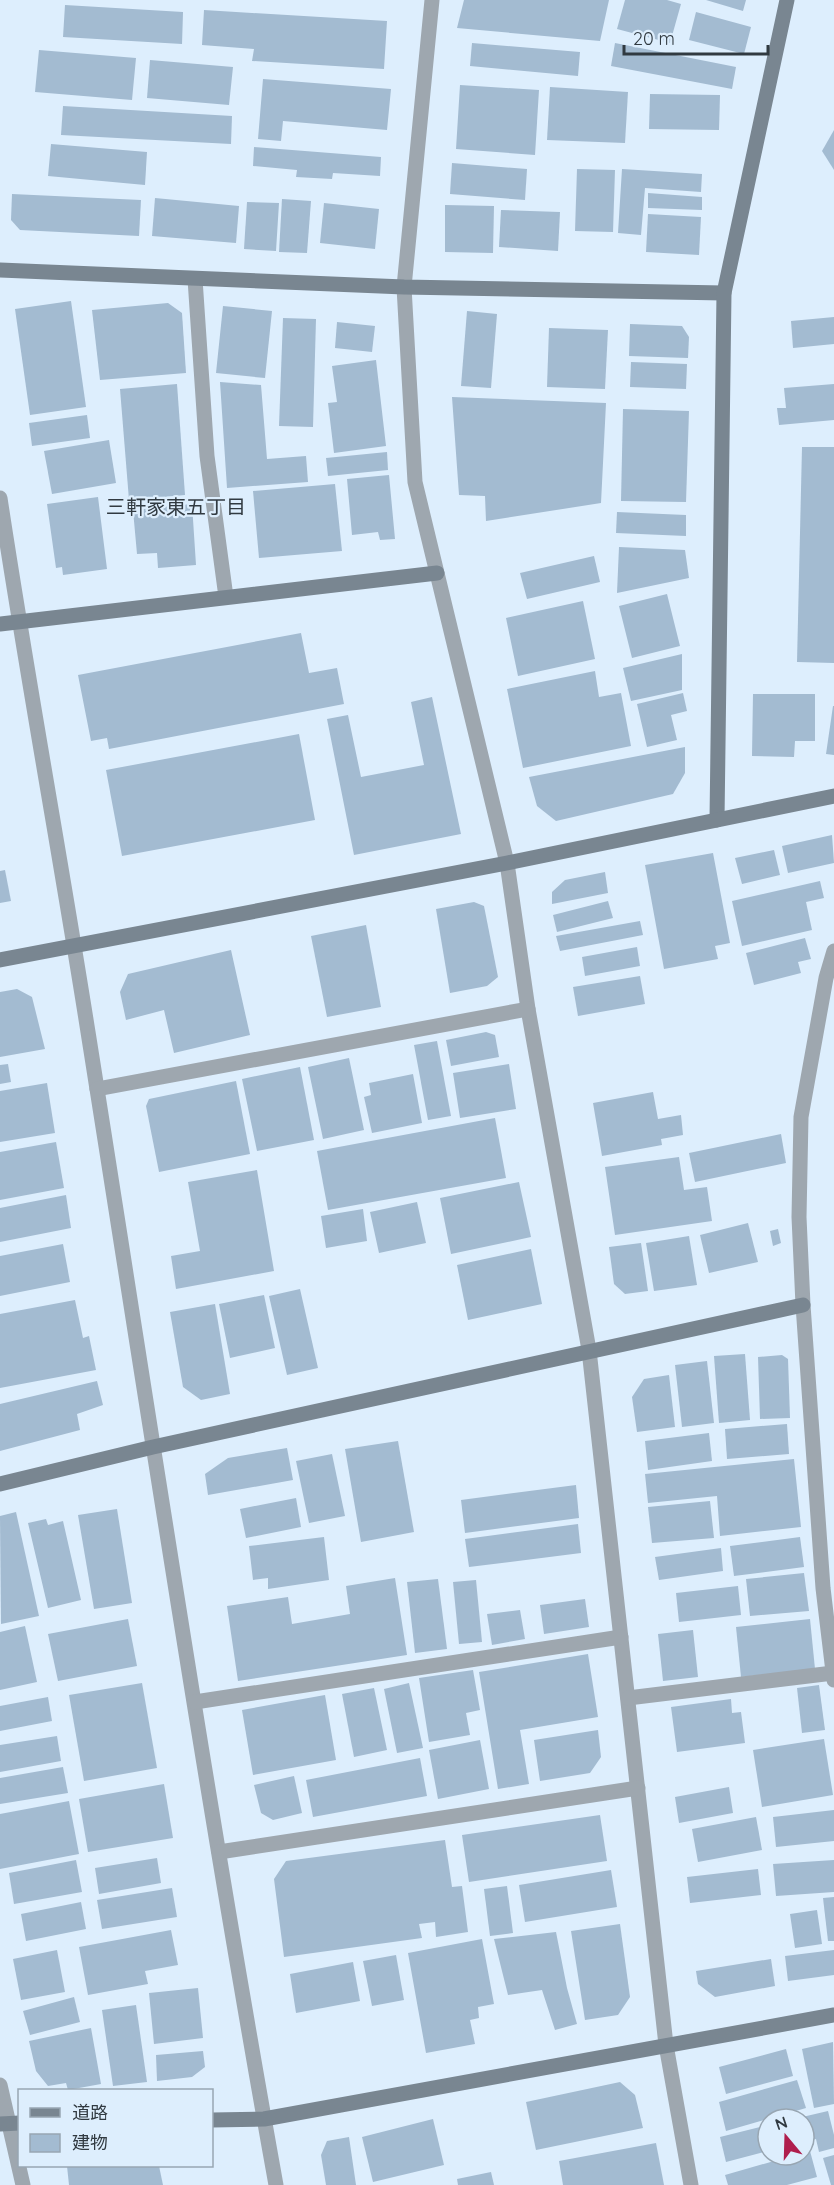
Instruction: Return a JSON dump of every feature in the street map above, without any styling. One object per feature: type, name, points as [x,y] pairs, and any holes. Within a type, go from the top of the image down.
[{"type":"street","points":[[432,0],[404,287],[415,482],[507,863],[528,1009],[589,1350],[666,2045],[691,2185]]},
{"type":"street","points":[[717,820],[724,293],[787,0]]},
{"type":"street","points":[[0,270],[404,287],[724,293]]},
{"type":"street","points":[[195,279],[207,456],[226,597]]},
{"type":"street","points":[[0,498],[219,1852],[276,2185]]},
{"type":"street","points":[[0,624],[437,573]]},
{"type":"street","points":[[0,960],[507,863],[834,796]]},
{"type":"street","points":[[628,1698],[834,1677],[823,1588],[802,1305],[799,1217],[801,1117],[826,978],[834,951]]},
{"type":"street","points":[[97,1089],[528,1009]]},
{"type":"street","points":[[0,1484],[153,1447],[802,1305]]},
{"type":"street","points":[[195,1702],[621,1637]]},
{"type":"street","points":[[219,1852],[638,1788]]},
{"type":"street","points":[[213,2120],[264,2119],[834,2015]]},
{"type":"street","points":[[0,2085],[18,2163]]},
{"type":"street","points":[[19,2167],[23,2185]]},
{"type":"building","points":[[464,0],[609,0],[600,41],[457,28]]},
{"type":"building","points":[[625,0],[667,0],[681,4],[670,43],[617,29]]},
{"type":"building","points":[[706,0],[746,0],[743,11]]},
{"type":"building","points":[[65,5],[183,12],[182,44],[63,37]]},
{"type":"building","points":[[204,10],[387,21],[384,69],[252,61],[254,49],[202,45]]},
{"type":"building","points":[[696,12],[751,27],[744,54],[689,40]]},
{"type":"building","points":[[472,43],[580,52],[578,76],[470,66]]},
{"type":"building","points":[[615,43],[736,67],[732,89],[611,66]]},
{"type":"building","points":[[39,50],[136,58],[132,100],[35,92]]},
{"type":"building","points":[[150,60],[233,67],[229,105],[147,98]]},
{"type":"building","points":[[263,79],[391,89],[387,130],[283,121],[281,141],[258,139]]},
{"type":"building","points":[[460,85],[539,90],[535,155],[456,149]]},
{"type":"building","points":[[550,87],[628,92],[625,143],[547,140]]},
{"type":"building","points":[[650,94],[720,95],[719,130],[649,129]]},
{"type":"building","points":[[63,106],[232,116],[231,144],[61,135]]},
{"type":"building","points":[[834,130],[834,170],[822,151]]},
{"type":"building","points":[[51,144],[147,152],[145,185],[48,176]]},
{"type":"building","points":[[254,147],[381,157],[380,176],[333,173],[332,179],[296,177],[297,170],[253,166]]},
{"type":"building","points":[[452,163],[527,169],[525,200],[450,194]]},
{"type":"building","points":[[577,169],[615,170],[613,232],[575,231]]},
{"type":"building","points":[[622,169],[702,174],[701,192],[645,188],[641,235],[618,233]]},
{"type":"building","points":[[648,193],[702,197],[702,210],[648,208]]},
{"type":"building","points":[[12,194],[141,200],[139,236],[20,230],[11,220]]},
{"type":"building","points":[[155,198],[239,206],[236,243],[152,236]]},
{"type":"building","points":[[282,199],[311,201],[307,253],[279,252]]},
{"type":"building","points":[[247,202],[279,203],[276,251],[244,249]]},
{"type":"building","points":[[324,203],[379,209],[375,249],[320,243]]},
{"type":"building","points":[[445,205],[494,206],[493,253],[445,252]]},
{"type":"building","points":[[501,210],[560,212],[558,251],[499,247]]},
{"type":"building","points":[[648,214],[701,217],[699,255],[646,252]]},
{"type":"building","points":[[71,301],[86,407],[30,415],[15,309]]},
{"type":"building","points":[[168,303],[182,313],[186,373],[100,380],[92,310]]},
{"type":"building","points":[[223,306],[272,311],[265,378],[216,373]]},
{"type":"building","points":[[467,311],[497,314],[491,388],[461,386]]},
{"type":"building","points":[[834,317],[834,344],[793,348],[791,321]]},
{"type":"building","points":[[283,318],[316,319],[313,427],[279,426]]},
{"type":"building","points":[[337,322],[375,326],[372,352],[335,348]]},
{"type":"building","points":[[630,324],[682,326],[689,337],[688,358],[629,356]]},
{"type":"building","points":[[549,328],[608,330],[605,389],[547,387]]},
{"type":"building","points":[[376,360],[386,446],[334,453],[328,403],[337,402],[332,366]]},
{"type":"building","points":[[631,362],[687,364],[686,389],[630,387]]},
{"type":"building","points":[[220,382],[261,385],[267,459],[306,456],[308,482],[227,488]]},
{"type":"building","points":[[177,384],[185,495],[129,500],[120,389]]},
{"type":"building","points":[[834,384],[834,420],[779,425],[777,408],[786,408],[784,388]]},
{"type":"building","points":[[452,397],[606,403],[601,503],[486,521],[485,496],[459,495]]},
{"type":"building","points":[[623,409],[689,411],[686,502],[621,501]]},
{"type":"building","points":[[87,415],[90,438],[32,446],[29,423]]},
{"type":"building","points":[[109,440],[116,483],[52,494],[44,451]]},
{"type":"building","points":[[802,447],[834,447],[834,663],[797,662]]},
{"type":"building","points":[[387,452],[388,470],[328,476],[326,458]]},
{"type":"building","points":[[389,475],[395,539],[380,540],[378,532],[352,535],[347,479]]},
{"type":"building","points":[[335,484],[342,551],[259,558],[253,491]]},
{"type":"building","points":[[98,497],[107,569],[63,575],[62,567],[56,568],[47,504]]},
{"type":"building","points":[[192,504],[196,565],[158,568],[157,553],[137,554],[133,510]]},
{"type":"building","points":[[617,512],[686,515],[686,536],[616,533]]},
{"type":"building","points":[[619,547],[685,550],[689,578],[617,593]]},
{"type":"building","points":[[594,556],[600,582],[527,599],[520,573]]},
{"type":"building","points":[[667,594],[680,646],[632,658],[619,606]]},
{"type":"building","points":[[583,601],[595,659],[518,676],[506,618]]},
{"type":"building","points":[[301,633],[309,673],[337,668],[344,704],[109,749],[107,738],[91,741],[78,675]]},
{"type":"building","points":[[682,654],[682,690],[631,701],[623,668]]},
{"type":"building","points":[[595,671],[599,697],[621,693],[631,746],[523,768],[507,689]]},
{"type":"building","points":[[683,693],[687,711],[671,715],[677,740],[647,747],[637,704]]},
{"type":"building","points":[[753,694],[815,694],[815,741],[795,741],[794,757],[752,756]]},
{"type":"building","points":[[432,697],[461,834],[354,855],[327,719],[348,715],[361,777],[424,765],[411,702]]},
{"type":"building","points":[[834,706],[834,755],[826,754]]},
{"type":"building","points":[[299,734],[315,820],[122,856],[106,770]]},
{"type":"building","points":[[685,747],[685,773],[673,794],[556,821],[537,806],[529,777]]},
{"type":"building","points":[[832,835],[834,863],[788,873],[782,846]]},
{"type":"building","points":[[774,850],[780,875],[742,884],[735,858]]},
{"type":"building","points":[[713,853],[730,943],[715,946],[718,959],[664,969],[645,865]]},
{"type":"building","points":[[5,870],[11,901],[0,903],[0,871]]},
{"type":"building","points":[[605,872],[608,893],[552,904],[552,892],[565,880]]},
{"type":"building","points":[[820,881],[824,898],[806,902],[812,930],[742,946],[732,901]]},
{"type":"building","points":[[608,901],[613,918],[557,932],[553,915]]},
{"type":"building","points":[[474,902],[484,906],[498,977],[487,986],[450,993],[436,909]]},
{"type":"building","points":[[640,921],[643,935],[560,951],[556,936]]},
{"type":"building","points":[[366,925],[381,1007],[327,1017],[311,936]]},
{"type":"building","points":[[805,938],[811,959],[798,962],[801,973],[754,985],[746,953]]},
{"type":"building","points":[[637,947],[640,966],[585,976],[582,957]]},
{"type":"building","points":[[231,950],[250,1035],[174,1053],[164,1010],[126,1020],[120,992],[128,974]]},
{"type":"building","points":[[640,976],[645,1004],[578,1016],[573,987]]},
{"type":"building","points":[[17,989],[32,997],[45,1049],[0,1057],[0,992]]},
{"type":"building","points":[[486,1032],[495,1035],[499,1057],[451,1066],[446,1040]]},
{"type":"building","points":[[437,1041],[451,1116],[428,1120],[414,1045]]},
{"type":"building","points":[[349,1058],[364,1130],[323,1139],[308,1067]]},
{"type":"building","points":[[8,1064],[11,1082],[0,1084],[0,1065]]},
{"type":"building","points":[[509,1064],[516,1109],[460,1118],[453,1073]]},
{"type":"building","points":[[300,1067],[314,1140],[257,1151],[242,1079]]},
{"type":"building","points":[[413,1074],[422,1123],[372,1133],[364,1097],[371,1095],[369,1083]]},
{"type":"building","points":[[236,1081],[250,1154],[159,1172],[146,1106],[149,1099]]},
{"type":"building","points":[[47,1083],[55,1133],[0,1142],[0,1091]]},
{"type":"building","points":[[653,1092],[658,1119],[681,1115],[683,1135],[661,1139],[662,1145],[602,1156],[593,1103]]},
{"type":"building","points":[[495,1118],[506,1178],[328,1210],[317,1151]]},
{"type":"building","points":[[781,1134],[786,1163],[695,1182],[689,1153]]},
{"type":"building","points":[[56,1142],[64,1188],[0,1200],[0,1152]]},
{"type":"building","points":[[679,1157],[684,1190],[707,1187],[712,1221],[615,1235],[605,1167]]},
{"type":"building","points":[[257,1170],[274,1271],[176,1289],[171,1256],[200,1251],[188,1182]]},
{"type":"building","points":[[519,1182],[531,1237],[451,1254],[440,1198]]},
{"type":"building","points":[[66,1195],[71,1228],[0,1242],[0,1208]]},
{"type":"building","points":[[417,1202],[426,1243],[379,1253],[370,1212]]},
{"type":"building","points":[[363,1209],[367,1241],[326,1248],[321,1216]]},
{"type":"building","points":[[748,1223],[758,1262],[709,1273],[700,1235]]},
{"type":"building","points":[[778,1229],[781,1243],[773,1246],[770,1231]]},
{"type":"building","points":[[689,1236],[697,1285],[654,1291],[646,1243]]},
{"type":"building","points":[[641,1243],[648,1291],[625,1294],[614,1284],[609,1247]]},
{"type":"building","points":[[63,1244],[70,1282],[0,1296],[0,1256]]},
{"type":"building","points":[[531,1249],[542,1304],[468,1320],[457,1265]]},
{"type":"building","points":[[300,1289],[318,1368],[287,1375],[269,1296]]},
{"type":"building","points":[[264,1295],[275,1348],[230,1358],[219,1304]]},
{"type":"building","points":[[75,1300],[83,1338],[89,1336],[96,1370],[0,1388],[0,1314]]},
{"type":"building","points":[[215,1304],[230,1394],[201,1400],[183,1387],[170,1312]]},
{"type":"building","points":[[745,1354],[750,1420],[719,1423],[714,1356]]},
{"type":"building","points":[[782,1355],[788,1359],[790,1418],[760,1419],[758,1357]]},
{"type":"building","points":[[707,1361],[714,1423],[682,1427],[675,1365]]},
{"type":"building","points":[[669,1375],[675,1427],[637,1432],[632,1397],[644,1379]]},
{"type":"building","points":[[97,1381],[103,1405],[77,1414],[80,1430],[0,1451],[0,1404]]},
{"type":"building","points":[[787,1424],[789,1454],[727,1459],[725,1429]]},
{"type":"building","points":[[709,1433],[712,1461],[648,1470],[645,1441]]},
{"type":"building","points":[[398,1441],[414,1532],[361,1542],[345,1449]]},
{"type":"building","points":[[287,1448],[293,1480],[208,1495],[205,1474],[228,1458]]},
{"type":"building","points":[[332,1454],[345,1516],[309,1523],[296,1461]]},
{"type":"building","points":[[794,1459],[801,1527],[720,1536],[717,1496],[648,1503],[645,1474]]},
{"type":"building","points":[[576,1485],[579,1518],[465,1533],[461,1500]]},
{"type":"building","points":[[296,1498],[301,1527],[246,1538],[240,1509]]},
{"type":"building","points":[[710,1501],[714,1538],[652,1543],[648,1507]]},
{"type":"building","points":[[117,1509],[132,1603],[94,1609],[78,1515]]},
{"type":"building","points":[[16,1512],[39,1616],[1,1624],[0,1516]]},
{"type":"building","points":[[46,1519],[48,1525],[63,1521],[81,1600],[48,1608],[28,1523]]},
{"type":"building","points":[[578,1524],[581,1553],[469,1567],[465,1539]]},
{"type":"building","points":[[324,1537],[329,1580],[268,1589],[268,1578],[253,1580],[249,1546]]},
{"type":"building","points":[[800,1537],[804,1567],[734,1576],[730,1546]]},
{"type":"building","points":[[721,1548],[723,1571],[659,1580],[655,1557]]},
{"type":"building","points":[[804,1573],[809,1611],[750,1616],[746,1579]]},
{"type":"building","points":[[395,1578],[407,1655],[238,1681],[227,1606],[288,1597],[292,1624],[350,1614],[346,1586]]},
{"type":"building","points":[[438,1579],[447,1649],[415,1653],[407,1582]]},
{"type":"building","points":[[476,1580],[482,1642],[459,1644],[453,1582]]},
{"type":"building","points":[[738,1586],[741,1615],[679,1622],[676,1593]]},
{"type":"building","points":[[585,1599],[589,1627],[544,1634],[540,1605]]},
{"type":"building","points":[[520,1610],[525,1639],[492,1645],[487,1614]]},
{"type":"building","points":[[128,1619],[137,1666],[58,1681],[48,1634]]},
{"type":"building","points":[[810,1619],[815,1669],[741,1677],[736,1627]]},
{"type":"building","points":[[25,1626],[37,1682],[0,1690],[0,1632]]},
{"type":"building","points":[[693,1630],[698,1677],[663,1681],[658,1634]]},
{"type":"building","points":[[588,1654],[598,1717],[520,1730],[529,1784],[498,1789],[479,1672]]},
{"type":"building","points":[[473,1670],[480,1710],[466,1713],[470,1735],[429,1742],[419,1678]]},
{"type":"building","points":[[142,1683],[157,1768],[84,1781],[69,1695]]},
{"type":"building","points":[[409,1683],[423,1748],[397,1753],[384,1689]]},
{"type":"building","points":[[819,1685],[825,1730],[802,1733],[797,1688]]},
{"type":"building","points":[[374,1688],[387,1750],[354,1757],[342,1694]]},
{"type":"building","points":[[325,1695],[336,1760],[253,1775],[242,1710]]},
{"type":"building","points":[[48,1697],[52,1721],[0,1731],[0,1706]]},
{"type":"building","points":[[731,1699],[732,1713],[741,1712],[745,1743],[677,1752],[671,1707]]},
{"type":"building","points":[[598,1730],[601,1757],[590,1773],[540,1781],[534,1740]]},
{"type":"building","points":[[57,1736],[61,1761],[0,1772],[0,1745]]},
{"type":"building","points":[[824,1739],[833,1795],[762,1807],[753,1750]]},
{"type":"building","points":[[480,1740],[489,1789],[438,1799],[429,1750]]},
{"type":"building","points":[[420,1758],[427,1796],[313,1817],[306,1780]]},
{"type":"building","points":[[63,1767],[68,1793],[0,1804],[0,1778]]},
{"type":"building","points":[[294,1776],[302,1813],[273,1820],[261,1813],[254,1785]]},
{"type":"building","points":[[164,1784],[173,1838],[88,1852],[79,1799]]},
{"type":"building","points":[[729,1787],[733,1813],[679,1823],[675,1797]]},
{"type":"building","points":[[69,1801],[79,1854],[0,1869],[0,1814]]},
{"type":"building","points":[[834,1810],[834,1841],[776,1847],[773,1817]]},
{"type":"building","points":[[600,1815],[607,1861],[469,1882],[462,1835]]},
{"type":"building","points":[[756,1817],[762,1850],[698,1862],[692,1829]]},
{"type":"building","points":[[445,1840],[452,1887],[462,1886],[468,1932],[436,1937],[435,1922],[419,1924],[422,1938],[284,1957],[274,1879],[286,1861]]},
{"type":"building","points":[[157,1858],[161,1883],[99,1894],[95,1868]]},
{"type":"building","points":[[76,1860],[82,1892],[14,1904],[9,1873]]},
{"type":"building","points":[[834,1860],[834,1892],[776,1896],[773,1864]]},
{"type":"building","points":[[758,1869],[761,1895],[690,1903],[687,1877]]},
{"type":"building","points":[[611,1870],[617,1907],[525,1922],[519,1885]]},
{"type":"building","points":[[507,1886],[513,1933],[490,1936],[484,1889]]},
{"type":"building","points":[[172,1888],[177,1917],[102,1929],[97,1900]]},
{"type":"building","points":[[834,1897],[834,1941],[828,1941],[823,1898]]},
{"type":"building","points":[[81,1902],[86,1929],[26,1941],[21,1914]]},
{"type":"building","points":[[817,1910],[822,1944],[795,1948],[790,1914]]},
{"type":"building","points":[[620,1924],[630,1997],[618,2015],[585,2020],[571,1931]]},
{"type":"building","points":[[171,1930],[178,1965],[145,1971],[148,1984],[88,1995],[79,1947]]},
{"type":"building","points":[[556,1932],[577,2024],[555,2030],[542,1990],[508,1995],[494,1939]]},
{"type":"building","points":[[482,1939],[494,2004],[478,2007],[479,2018],[470,2020],[475,2044],[426,2053],[408,1953]]},
{"type":"building","points":[[57,1950],[65,1992],[21,2000],[13,1959]]},
{"type":"building","points":[[834,1950],[834,1975],[788,1981],[785,1956]]},
{"type":"building","points":[[396,1955],[404,2000],[372,2006],[363,1961]]},
{"type":"building","points":[[771,1959],[775,1986],[715,1997],[698,1984],[696,1971]]},
{"type":"building","points":[[353,1962],[360,2001],[296,2013],[290,1974]]},
{"type":"building","points":[[198,1988],[203,2038],[154,2044],[149,1993]]},
{"type":"building","points":[[74,1997],[80,2022],[30,2035],[23,2011]]},
{"type":"building","points":[[136,2005],[147,2082],[113,2086],[102,2010]]},
{"type":"building","points":[[91,2028],[101,2084],[74,2089],[68,2089],[66,2083],[48,2086],[36,2071],[29,2041]]},
{"type":"building","points":[[833,2042],[834,2104],[814,2107],[802,2049]]},
{"type":"building","points":[[786,2049],[793,2076],[726,2094],[719,2067]]},
{"type":"building","points":[[203,2051],[205,2067],[192,2077],[157,2081],[156,2055]]},
{"type":"building","points":[[797,2080],[806,2107],[756,2107],[756,2122],[726,2131],[719,2102]]},
{"type":"building","points":[[620,2082],[635,2095],[643,2128],[536,2150],[526,2102]]},
{"type":"building","points":[[828,2111],[834,2135],[834,2148],[819,2152],[816,2139],[816,2114]]},
{"type":"building","points":[[433,2119],[444,2165],[373,2182],[362,2137]]},
{"type":"building","points":[[756,2128],[756,2154],[726,2162],[720,2137]]},
{"type":"building","points":[[349,2137],[356,2185],[326,2185],[321,2155],[327,2141]]},
{"type":"building","points":[[656,2143],[664,2185],[563,2185],[559,2161]]},
{"type":"building","points":[[834,2155],[834,2185],[831,2185],[823,2158]]},
{"type":"building","points":[[756,2166],[814,2167],[817,2177],[787,2185],[728,2185],[725,2175]]},
{"type":"building","points":[[67,2167],[159,2167],[163,2185],[69,2185]]},
{"type":"building","points":[[491,2172],[494,2185],[458,2185],[457,2179]]},
{"type":"district","name":"三軒家東五丁目","points":[[176,507]]}]
